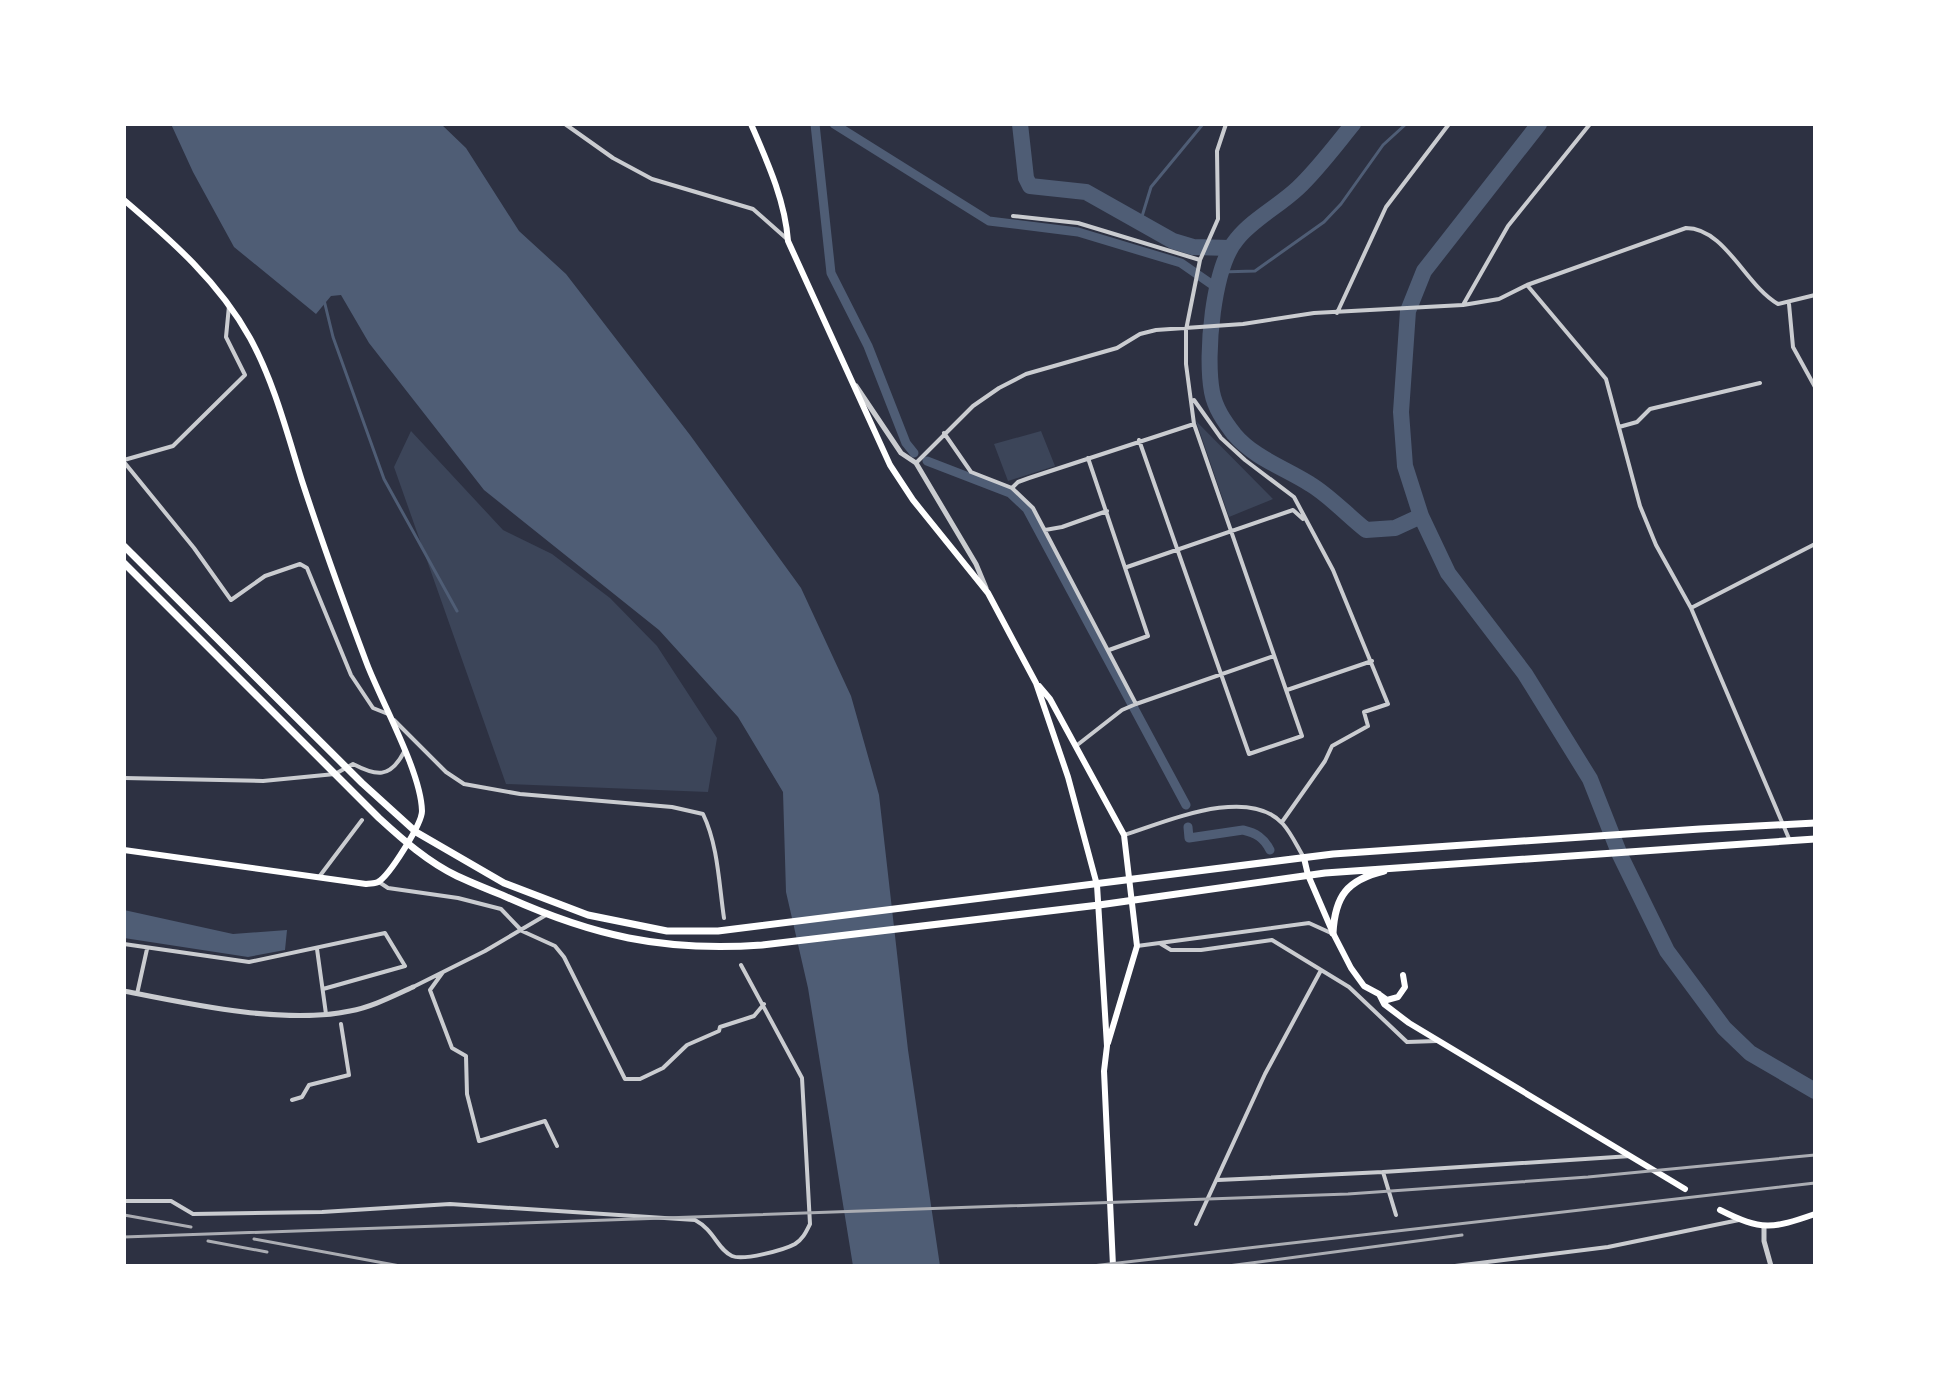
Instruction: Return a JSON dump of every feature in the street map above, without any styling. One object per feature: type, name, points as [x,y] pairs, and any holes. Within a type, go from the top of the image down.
[{"type":"highway","points":[[124,546],[416,832],[504,883],[588,915],[667,931],[718,931],[1304,858],[1815,823]]},
{"type":"highway","points":[[124,563],[408,844],[456,876],[546,915],[577,927],[663,945],[715,948],[762,945],[1139,900],[1308,875],[1815,839]]},
{"type":"highway","points":[[1333,933],[1336,905],[1346,890],[1371,874],[1401,867]]},
{"type":"main road","points":[[751,124],[772,175],[787,226],[788,241],[890,465],[988,593],[1036,683],[1068,777],[1097,885],[1107,1046]]},
{"type":"main road","points":[[124,200],[196,265],[229,303],[263,365],[333,572],[419,789],[422,812],[416,832],[379,882],[366,884],[124,850]]},
{"type":"main road","points":[[1036,683],[1050,699],[1124,835],[1137,946],[1107,1046],[1104,1071],[1113,1266]]},
{"type":"main road","points":[[1304,858],[1308,875],[1333,933],[1364,986],[1387,1000],[1398,997],[1405,987],[1403,975]]},
{"type":"main road","points":[[1379,994],[1384,1004],[1438,1040],[1685,1189]]},
{"type":"main road","points":[[1720,1210],[1739,1220],[1764,1227],[1780,1226],[1815,1214]]},
{"type":"street","points":[[565,124],[613,158],[652,179],[753,209],[788,241]]},
{"type":"street","points":[[1139,440],[1249,754],[1302,736],[1194,424],[1186,364],[1186,330],[1200,260],[1218,219],[1217,151],[1226,124]]},
{"type":"street","points":[[1337,313],[1386,207],[1449,124]]},
{"type":"street","points":[[1463,305],[1508,226],[1590,124]]},
{"type":"street","points":[[1013,216],[1078,223],[1200,260]]},
{"type":"street","points":[[916,463],[973,406],[999,388],[1026,374],[1117,348],[1140,334],[1156,330],[1243,324],[1314,313],[1463,305],[1499,299],[1527,285],[1686,228],[1708,233],[1766,297],[1778,304],[1789,304],[1815,295]]},
{"type":"street","points":[[1527,285],[1606,379],[1641,508],[1656,545],[1691,608],[1790,842]]},
{"type":"street","points":[[229,303],[226,337],[245,375],[173,446],[124,461],[194,548],[231,600],[265,576],[300,564],[307,568],[351,675],[373,708],[387,712],[430,757],[464,784],[520,794],[672,807],[703,814],[716,861],[724,918]]},
{"type":"street","points":[[1789,304],[1793,347],[1815,387]]},
{"type":"street","points":[[850,378],[901,453],[916,463],[976,564],[988,593]]},
{"type":"street","points":[[1619,427],[1637,422],[1650,409],[1760,383]]},
{"type":"street","points":[[1192,397],[1221,438],[1294,497],[1333,570],[1388,704],[1364,712],[1368,726],[1332,746],[1282,822]]},
{"type":"street","points":[[1012,488],[1018,482],[1194,424]]},
{"type":"street","points":[[944,433],[971,472],[1012,488],[1033,508],[1136,704]]},
{"type":"street","points":[[1088,458],[1148,636],[1109,650]]},
{"type":"street","points":[[1127,567],[1293,510],[1306,522]]},
{"type":"street","points":[[1045,530],[1107,511]]},
{"type":"street","points":[[1691,608],[1815,544]]},
{"type":"street","points":[[1076,746],[1122,710],[1274,656]]},
{"type":"street","points":[[1286,690],[1372,661]]},
{"type":"street","points":[[124,778],[263,781],[335,774],[353,764],[381,774],[394,767],[404,752]]},
{"type":"street","points":[[1124,835],[1201,811],[1244,806],[1282,822],[1304,858]]},
{"type":"street","points":[[319,877],[362,820]]},
{"type":"street","points":[[379,882],[388,888],[458,898],[501,909],[522,931],[555,946],[564,957],[625,1079],[640,1079],[663,1068],[687,1045],[719,1031],[720,1027],[754,1016],[764,1004]]},
{"type":"street","points":[[124,991],[226,1009],[283,1014],[326,1014],[361,1008],[443,972],[546,915]]},
{"type":"street","points":[[1137,946],[1309,923],[1333,933]]},
{"type":"street","points":[[124,944],[239,963],[385,933],[405,966],[323,989]]},
{"type":"street","points":[[1161,944],[1171,950],[1201,950],[1272,940],[1349,987],[1407,1042],[1438,1040]]},
{"type":"street","points":[[137,994],[147,948]]},
{"type":"street","points":[[317,949],[326,1014]]},
{"type":"street","points":[[124,1201],[171,1201],[193,1214],[322,1212],[450,1204],[695,1220],[707,1226],[729,1255],[739,1258],[778,1251],[804,1237],[810,1224],[802,1078],[741,965]]},
{"type":"street","points":[[443,972],[430,990],[452,1048],[466,1056],[467,1094],[479,1141],[545,1121],[557,1146]]},
{"type":"street","points":[[1196,1224],[1265,1074],[1321,972]]},
{"type":"street","points":[[292,1100],[302,1097],[309,1085],[349,1075],[341,1024]]},
{"type":"street","points":[[1218,1180],[1631,1156]]},
{"type":"street","points":[[1383,1172],[1396,1215]]},
{"type":"street","points":[[1455,1266],[1608,1247],[1739,1220]]},
{"type":"street","points":[[1764,1227],[1764,1241],[1771,1266]]},
{"type":"shaded area","points":[[171,124],[441,124],[466,148],[519,231],[566,274],[690,435],[801,588],[851,696],[879,795],[908,1050],[940,1266],[853,1266],[808,988],[786,892],[783,792],[738,717],[659,630],[484,490],[369,343],[341,295],[331,296],[316,314],[234,247]]},
{"type":"shaded area","points":[[1196,421],[1273,499],[1229,517]]},
{"type":"shaded area","points":[[411,431],[503,530],[552,554],[610,598],[657,646],[717,738],[708,792],[506,784],[394,467]]},
{"type":"shaded area","points":[[1041,431],[1055,466],[1008,481],[994,444]]},
{"type":"shaded area","points":[[124,910],[233,934],[287,930],[285,950],[248,957],[124,938]]},
{"type":"waterway","points":[[815,124],[831,273],[868,346],[906,443],[914,453]]},
{"type":"waterway","points":[[834,124],[989,221],[1078,232],[1181,263],[1217,288]]},
{"type":"waterway","points":[[1020,124],[1026,178],[1030,186],[1086,192],[1173,241],[1193,247],[1230,248]]},
{"type":"waterway","points":[[1140,223],[1151,187],[1203,124]]},
{"type":"waterway","points":[[1353,124],[1305,181],[1243,232],[1229,252],[1213,312],[1210,356],[1212,392],[1220,414],[1242,442],[1317,489],[1366,530],[1395,528],[1421,516]]},
{"type":"waterway","points":[[1221,272],[1255,271],[1324,222],[1341,204],[1383,145],[1406,124]]},
{"type":"waterway","points":[[1539,124],[1424,271],[1408,311],[1401,412],[1405,466],[1421,516],[1448,573],[1525,674],[1590,779],[1620,855],[1667,951],[1724,1028],[1750,1053],[1815,1091]]},
{"type":"waterway","points":[[324,300],[333,337],[384,479],[457,611]]},
{"type":"waterway","points":[[927,461],[1010,493],[1027,509],[1186,805]]},
{"type":"waterway","points":[[1188,827],[1189,838],[1248,831],[1262,839],[1270,850]]},
{"type":"railway","points":[[124,1237],[1348,1194],[1588,1177],[1815,1155]]},
{"type":"railway","points":[[1092,1266],[1815,1183]]},
{"type":"railway","points":[[124,1215],[191,1227]]},
{"type":"railway","points":[[1228,1266],[1462,1235]]},
{"type":"railway","points":[[254,1239],[400,1266]]},
{"type":"railway","points":[[208,1241],[267,1252]]}]
